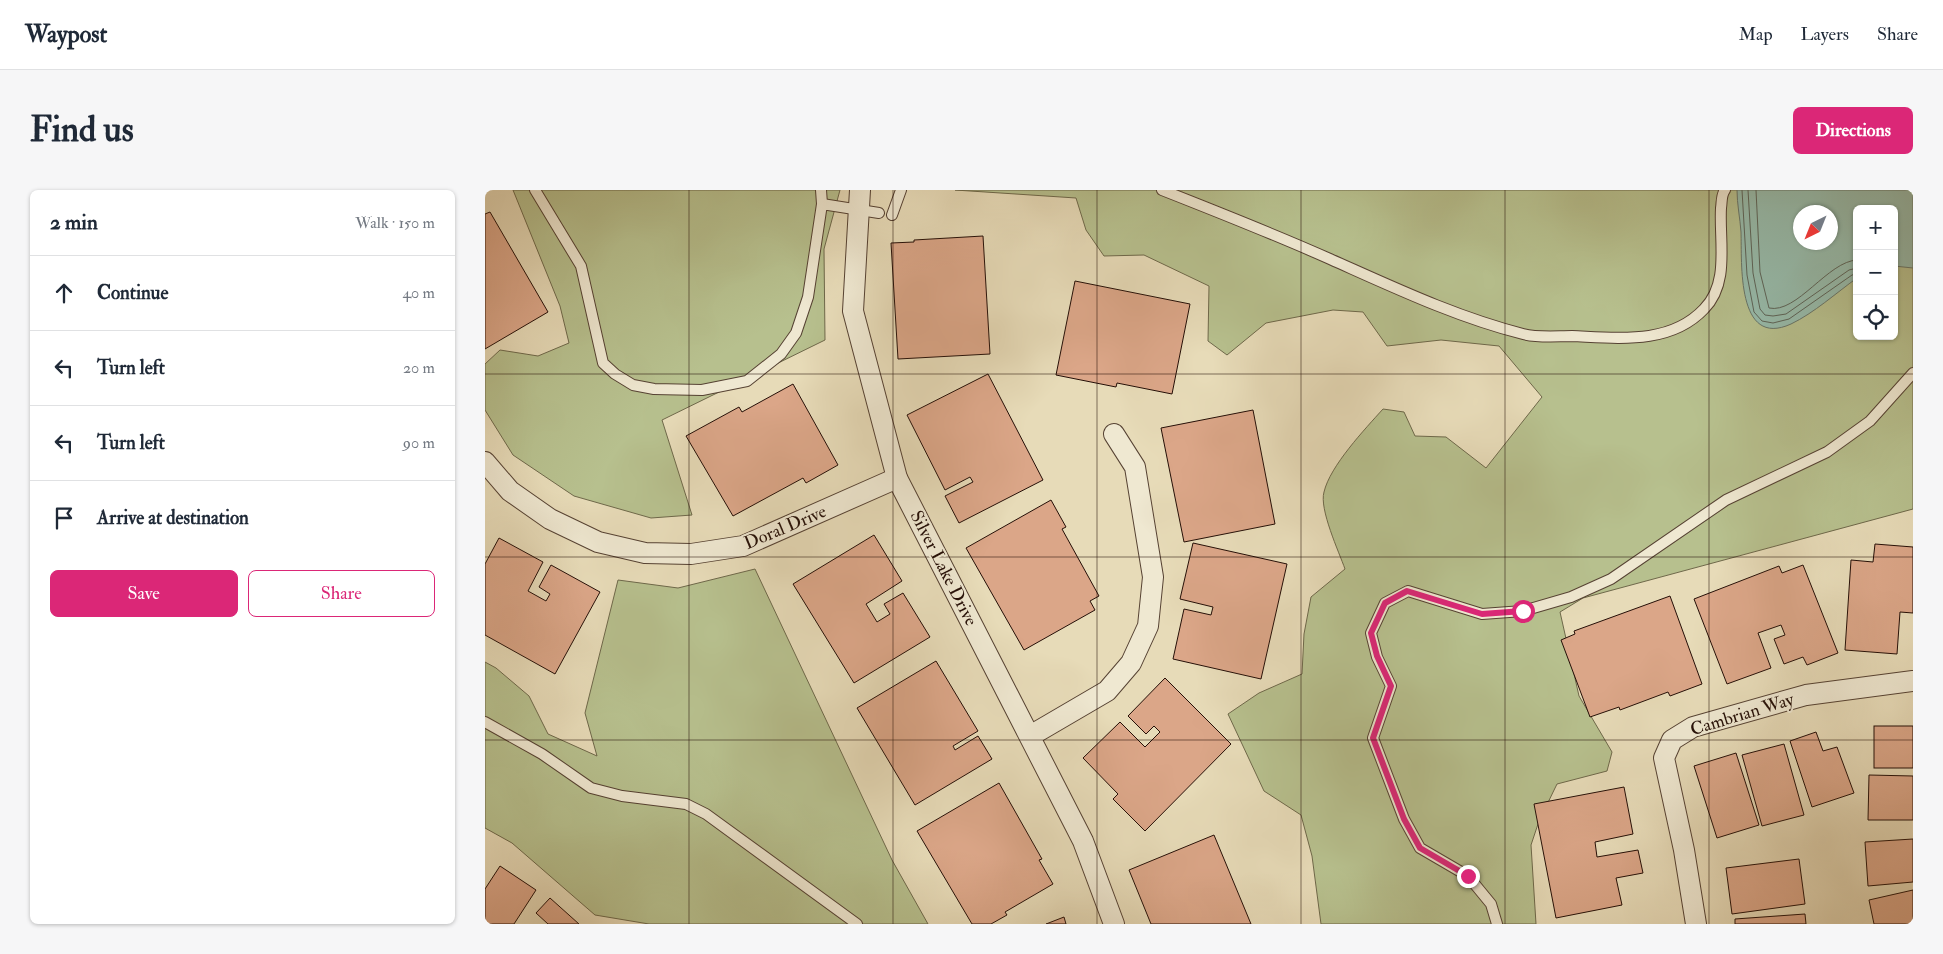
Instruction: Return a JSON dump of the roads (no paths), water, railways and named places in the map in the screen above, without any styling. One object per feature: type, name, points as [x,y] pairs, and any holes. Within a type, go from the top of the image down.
[{"type":"street","name":"Silver Lake Drive","points":[[860,190],[853,311],[897,478],[1083,841],[1114,924]]},
{"type":"street","points":[[1030,736],[1107,691],[1131,663],[1148,626],[1153,577],[1135,467],[1114,434]]},
{"type":"street","name":"Doral Drive","points":[[485,462],[510,491],[550,519],[598,542],[645,552],[691,554],[743,546],[897,478]]},
{"type":"street","name":"Cambrian Way","points":[[1696,924],[1684,850],[1664,758],[1672,740],[1693,727],[1806,695],[1913,681]]},
{"type":"lane","points":[[535,190],[581,266],[603,363],[615,374],[633,385],[702,390],[747,381],[781,354],[796,332],[808,297],[822,204],[821,190]]},
{"type":"lane","points":[[891,215],[901,190]]},
{"type":"lane","points":[[1162,190],[1289,241],[1451,312],[1525,334],[1630,339],[1660,335],[1687,325],[1706,308],[1717,289],[1722,260],[1722,194],[1725,190]]},
{"type":"lane","points":[[822,204],[879,213]]},
{"type":"lane","points":[[1497,924],[1491,904],[1468,876],[1420,848],[1404,819],[1373,738],[1391,686],[1377,656],[1371,633],[1385,603],[1407,591],[1482,614],[1523,611],[1571,598],[1611,579],[1726,500],[1827,452],[1870,421],[1913,373]]},
{"type":"lane","points":[[485,722],[541,754],[591,788],[622,796],[685,804],[706,814],[857,924]]},
{"type":"water","points":[[1737,190],[1913,190],[1913,268],[1898,266],[1898,205],[1853,205],[1853,281],[1816,309],[1791,324],[1773,328],[1760,324],[1751,314],[1743,281]]}]
